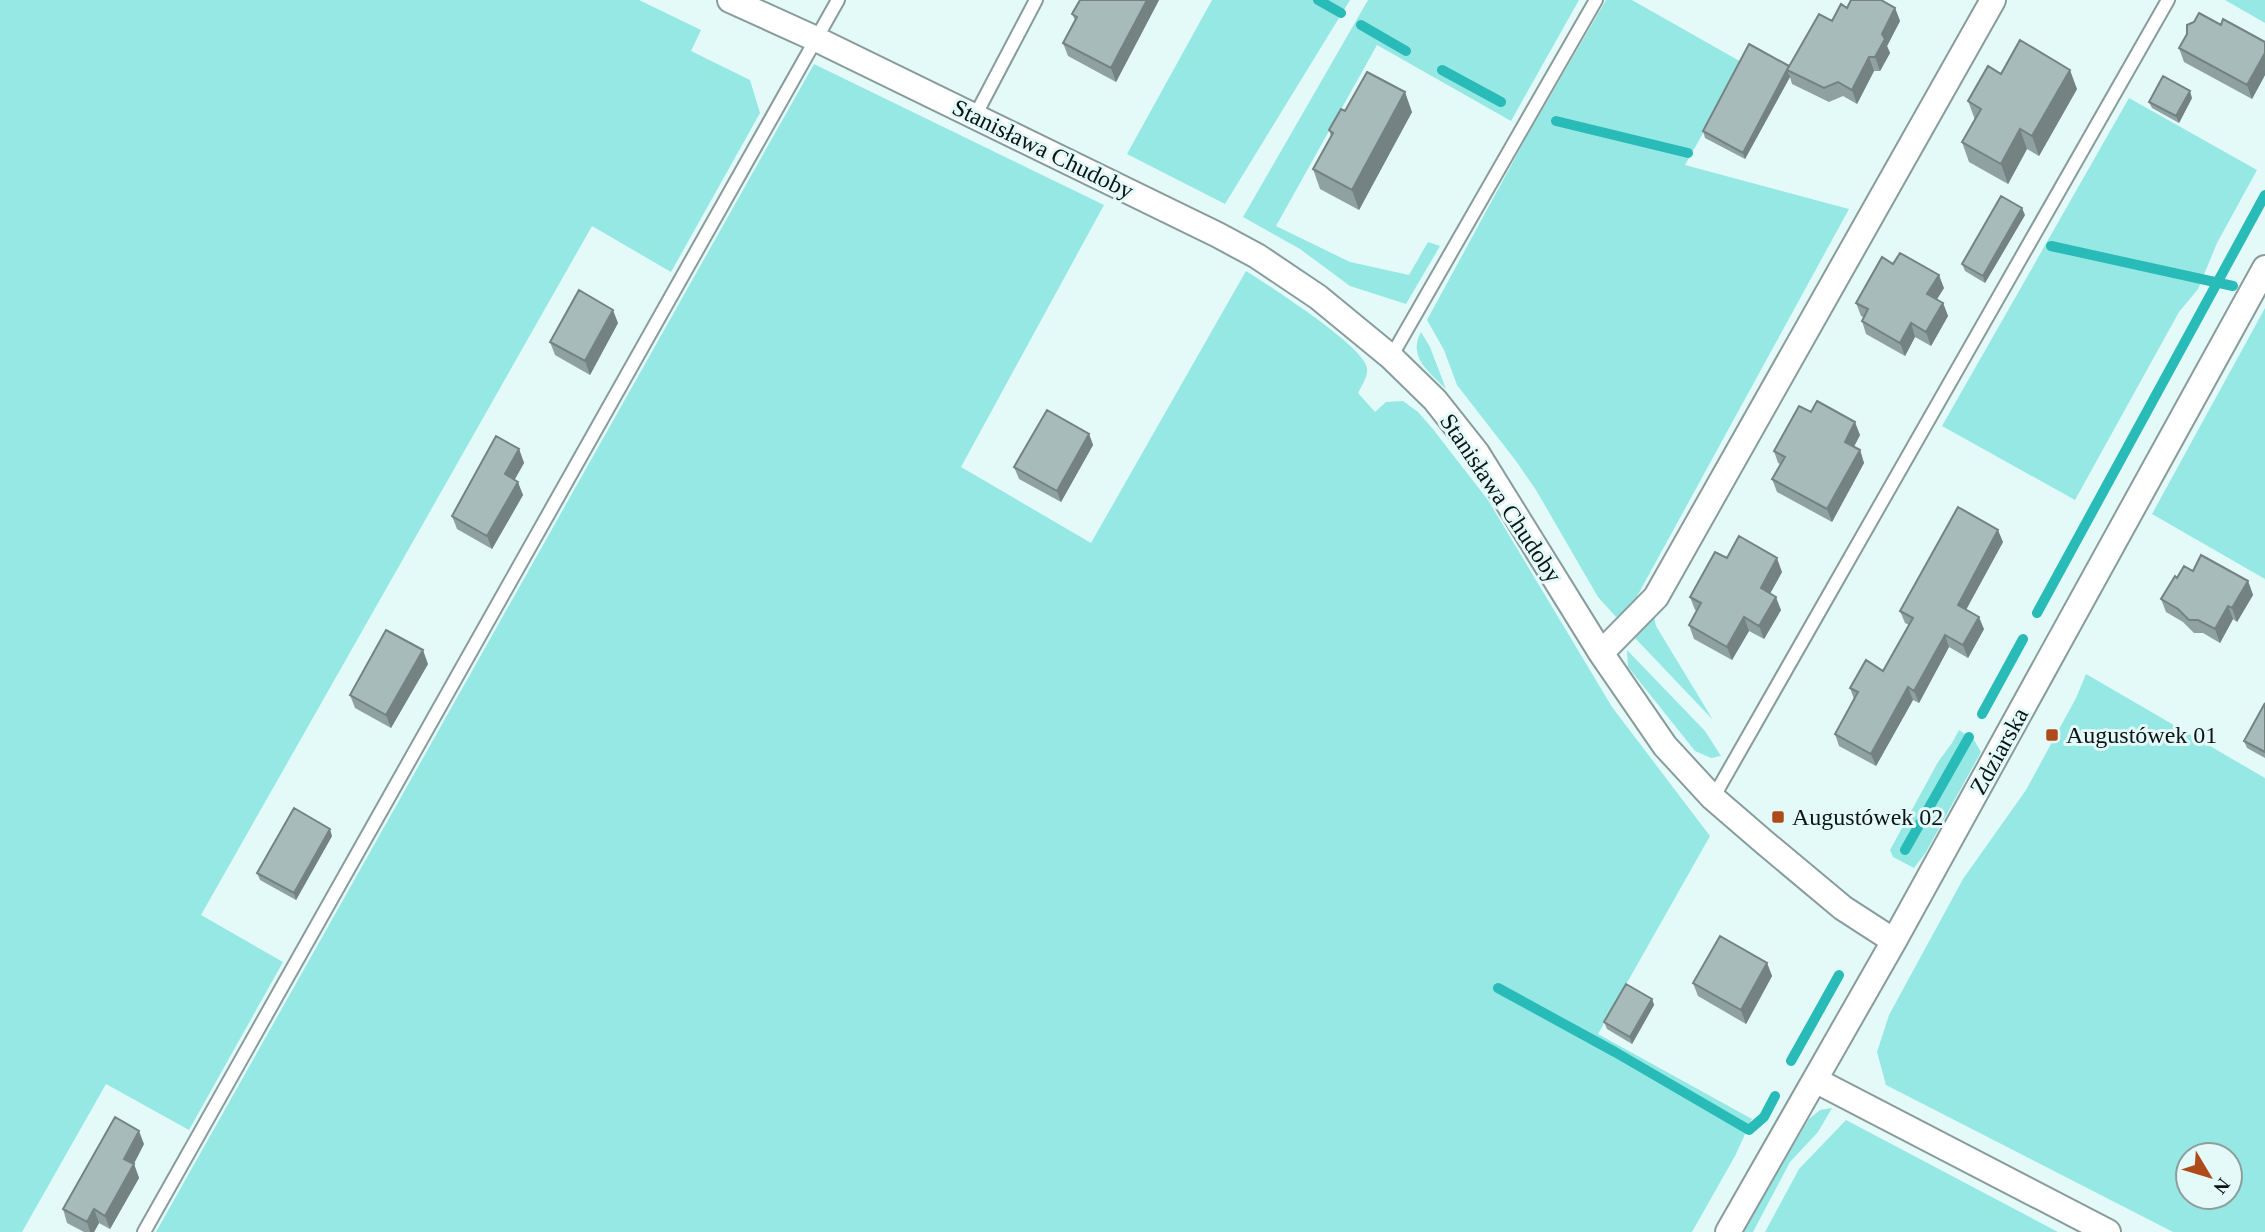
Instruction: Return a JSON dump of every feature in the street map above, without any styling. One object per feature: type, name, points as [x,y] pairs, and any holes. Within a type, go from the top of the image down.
[{"type":"street","name":"Stanisława Chudoby","points":[[730,0],[1180,216],[1257,256],[1318,297],[1391,357],[1435,400],[1477,453],[1601,653],[1665,746],[1713,798],[1843,908],[1894,940]]},
{"type":"street","points":[[1601,653],[1656,597],[1993,0]]},
{"type":"street","name":"Zdziarska","points":[[1728,1232],[1894,940],[2265,268]]},
{"type":"street","points":[[1815,1080],[2108,1232]]},
{"type":"lane","points":[[144,1232],[838,0]]},
{"type":"lane","points":[[975,116],[1037,0]]},
{"type":"lane","points":[[1391,357],[1596,0]]},
{"type":"lane","points":[[1713,798],[2168,0]]},
{"type":"shaded area","points":[[0,0],[639,0],[701,30],[691,51],[750,80],[760,113],[671,272],[592,226],[201,915],[283,962],[189,1130],[106,1084],[22,1232],[0,1232]]},
{"type":"shaded area","points":[[1212,0],[1350,0],[1225,204],[1127,154]]},
{"type":"shaded area","points":[[1368,0],[1579,0],[1511,121],[1377,45],[1276,226],[1350,262],[1409,275],[1428,242],[1440,246],[1406,304],[1350,286],[1300,249],[1243,217]]},
{"type":"shaded area","points":[[1606,0],[1632,0],[1743,63],[1685,165],[1849,209],[1635,600],[1628,610],[1616,617],[1598,597],[1536,490],[1457,385],[1444,350],[1427,320],[1526,138]]},
{"type":"shaded area","points":[[2225,0],[2265,0],[2265,23]]},
{"type":"shaded area","points":[[814,64],[1104,205],[961,467],[1091,543],[1246,271],[1314,316],[1350,346],[1362,358],[1367,368],[1366,378],[1358,393],[1375,412],[1386,402],[1403,401],[1418,412],[1488,500],[1612,707],[1710,836],[1598,1034],[1752,1119],[1735,1156],[1692,1232],[156,1232]]},
{"type":"shaded area","points":[[2129,98],[2257,170],[2217,243],[2198,289],[2179,312],[2075,500],[1942,426]]},
{"type":"shaded area","points":[[2265,308],[2265,579],[2152,514]]},
{"type":"shaded area","points":[[1421,332],[1430,347],[1446,389],[1422,364],[1417,349]]},
{"type":"shaded area","points":[[1654,617],[1656,626],[1713,720],[1635,638]]},
{"type":"shaded area","points":[[1627,650],[1705,731],[1721,756],[1711,758],[1695,751],[1628,667]]},
{"type":"shaded area","points":[[2086,674],[2265,778],[2265,1232],[2173,1232],[1886,1085],[1877,1052],[1889,1015],[1963,879],[2026,790],[2076,698]]},
{"type":"shaded area","points":[[1959,730],[1974,740],[1981,752],[1926,852],[1914,868],[1893,857],[1890,850],[1938,762]]},
{"type":"shaded area","points":[[1832,1108],[1818,1132],[1790,1162],[1753,1232],[1742,1232],[1809,1119],[1820,1110]]},
{"type":"shaded area","points":[[1846,1120],[2058,1232],[1765,1232],[1799,1169]]},
{"type":"building","points":[[1080,0],[1147,0],[1111,68],[1063,43],[1077,17],[1072,14]]},
{"type":"building","points":[[1851,0],[1881,0],[1895,8],[1882,34],[1885,39],[1875,57],[1869,57],[1852,90],[1838,82],[1824,88],[1787,70],[1819,14],[1832,21],[1841,4],[1847,8]]},
{"type":"building","points":[[2199,13],[2221,25],[2223,19],[2265,42],[2265,53],[2247,85],[2179,48],[2187,34],[2187,25],[2194,22]]},
{"type":"building","points":[[2020,40],[2070,70],[2032,136],[2020,129],[2001,164],[1962,142],[1981,109],[1968,101],[1988,66],[2001,74]]},
{"type":"building","points":[[1749,44],[1789,66],[1743,153],[1703,131]]},
{"type":"building","points":[[1367,72],[1405,92],[1352,190],[1313,169],[1333,133],[1329,130],[1341,109],[1345,111]]},
{"type":"building","points":[[2163,76],[2190,91],[2176,116],[2149,102]]},
{"type":"building","points":[[2001,196],[2022,208],[1983,276],[1962,264]]},
{"type":"building","points":[[1900,253],[1939,275],[1927,294],[1943,303],[1926,332],[1911,323],[1900,343],[1862,321],[1868,309],[1856,303],[1882,257],[1893,264]]},
{"type":"building","points":[[579,290],[613,310],[585,361],[550,342]]},
{"type":"building","points":[[1817,401],[1855,422],[1845,442],[1860,450],[1827,509],[1772,479],[1785,457],[1774,451],[1799,406],[1811,412]]},
{"type":"building","points":[[1047,410],[1089,434],[1057,491],[1014,467]]},
{"type":"building","points":[[496,436],[519,449],[505,474],[518,482],[487,536],[452,516]]},
{"type":"building","points":[[1958,507],[1998,530],[1958,605],[1979,617],[1963,645],[1945,635],[1914,691],[1908,687],[1871,754],[1835,734],[1858,692],[1850,688],[1866,660],[1883,671],[1913,618],[1900,611]]},
{"type":"building","points":[[1739,536],[1777,558],[1761,588],[1776,597],[1759,626],[1744,617],[1727,647],[1689,625],[1701,603],[1690,597],[1715,552],[1727,558]]},
{"type":"building","points":[[2201,555],[2248,581],[2232,608],[2228,606],[2215,629],[2198,620],[2189,620],[2178,609],[2161,599],[2184,566],[2193,571]]},
{"type":"building","points":[[386,630],[423,650],[386,715],[350,695]]},
{"type":"building","points":[[2265,703],[2265,752],[2244,741]]},
{"type":"building","points":[[294,808],[330,829],[294,893],[257,873]]},
{"type":"building","points":[[1720,936],[1767,963],[1741,1010],[1693,983]]},
{"type":"building","points":[[1626,984],[1652,999],[1630,1037],[1604,1022]]},
{"type":"building","points":[[115,1117],[139,1131],[124,1159],[134,1164],[105,1216],[94,1209],[87,1222],[63,1209]]},
{"type":"waterway","points":[[1318,0],[1341,13]]},
{"type":"waterway","points":[[1361,25],[1406,51]]},
{"type":"waterway","points":[[1442,70],[1501,102]]},
{"type":"waterway","points":[[1556,121],[1688,153]]},
{"type":"waterway","points":[[2037,613],[2265,195]]},
{"type":"waterway","points":[[2051,246],[2233,286]]},
{"type":"waterway","points":[[1982,714],[2023,639]]},
{"type":"waterway","points":[[1905,850],[1969,737]]},
{"type":"waterway","points":[[1791,1061],[1839,975]]},
{"type":"waterway","points":[[1498,988],[1749,1130],[1764,1117],[1775,1096]]},
{"type":"place","name":"Augustówek 01","points":[[2052,735]]},
{"type":"place","name":"Augustówek 02","points":[[1778,817]]}]
